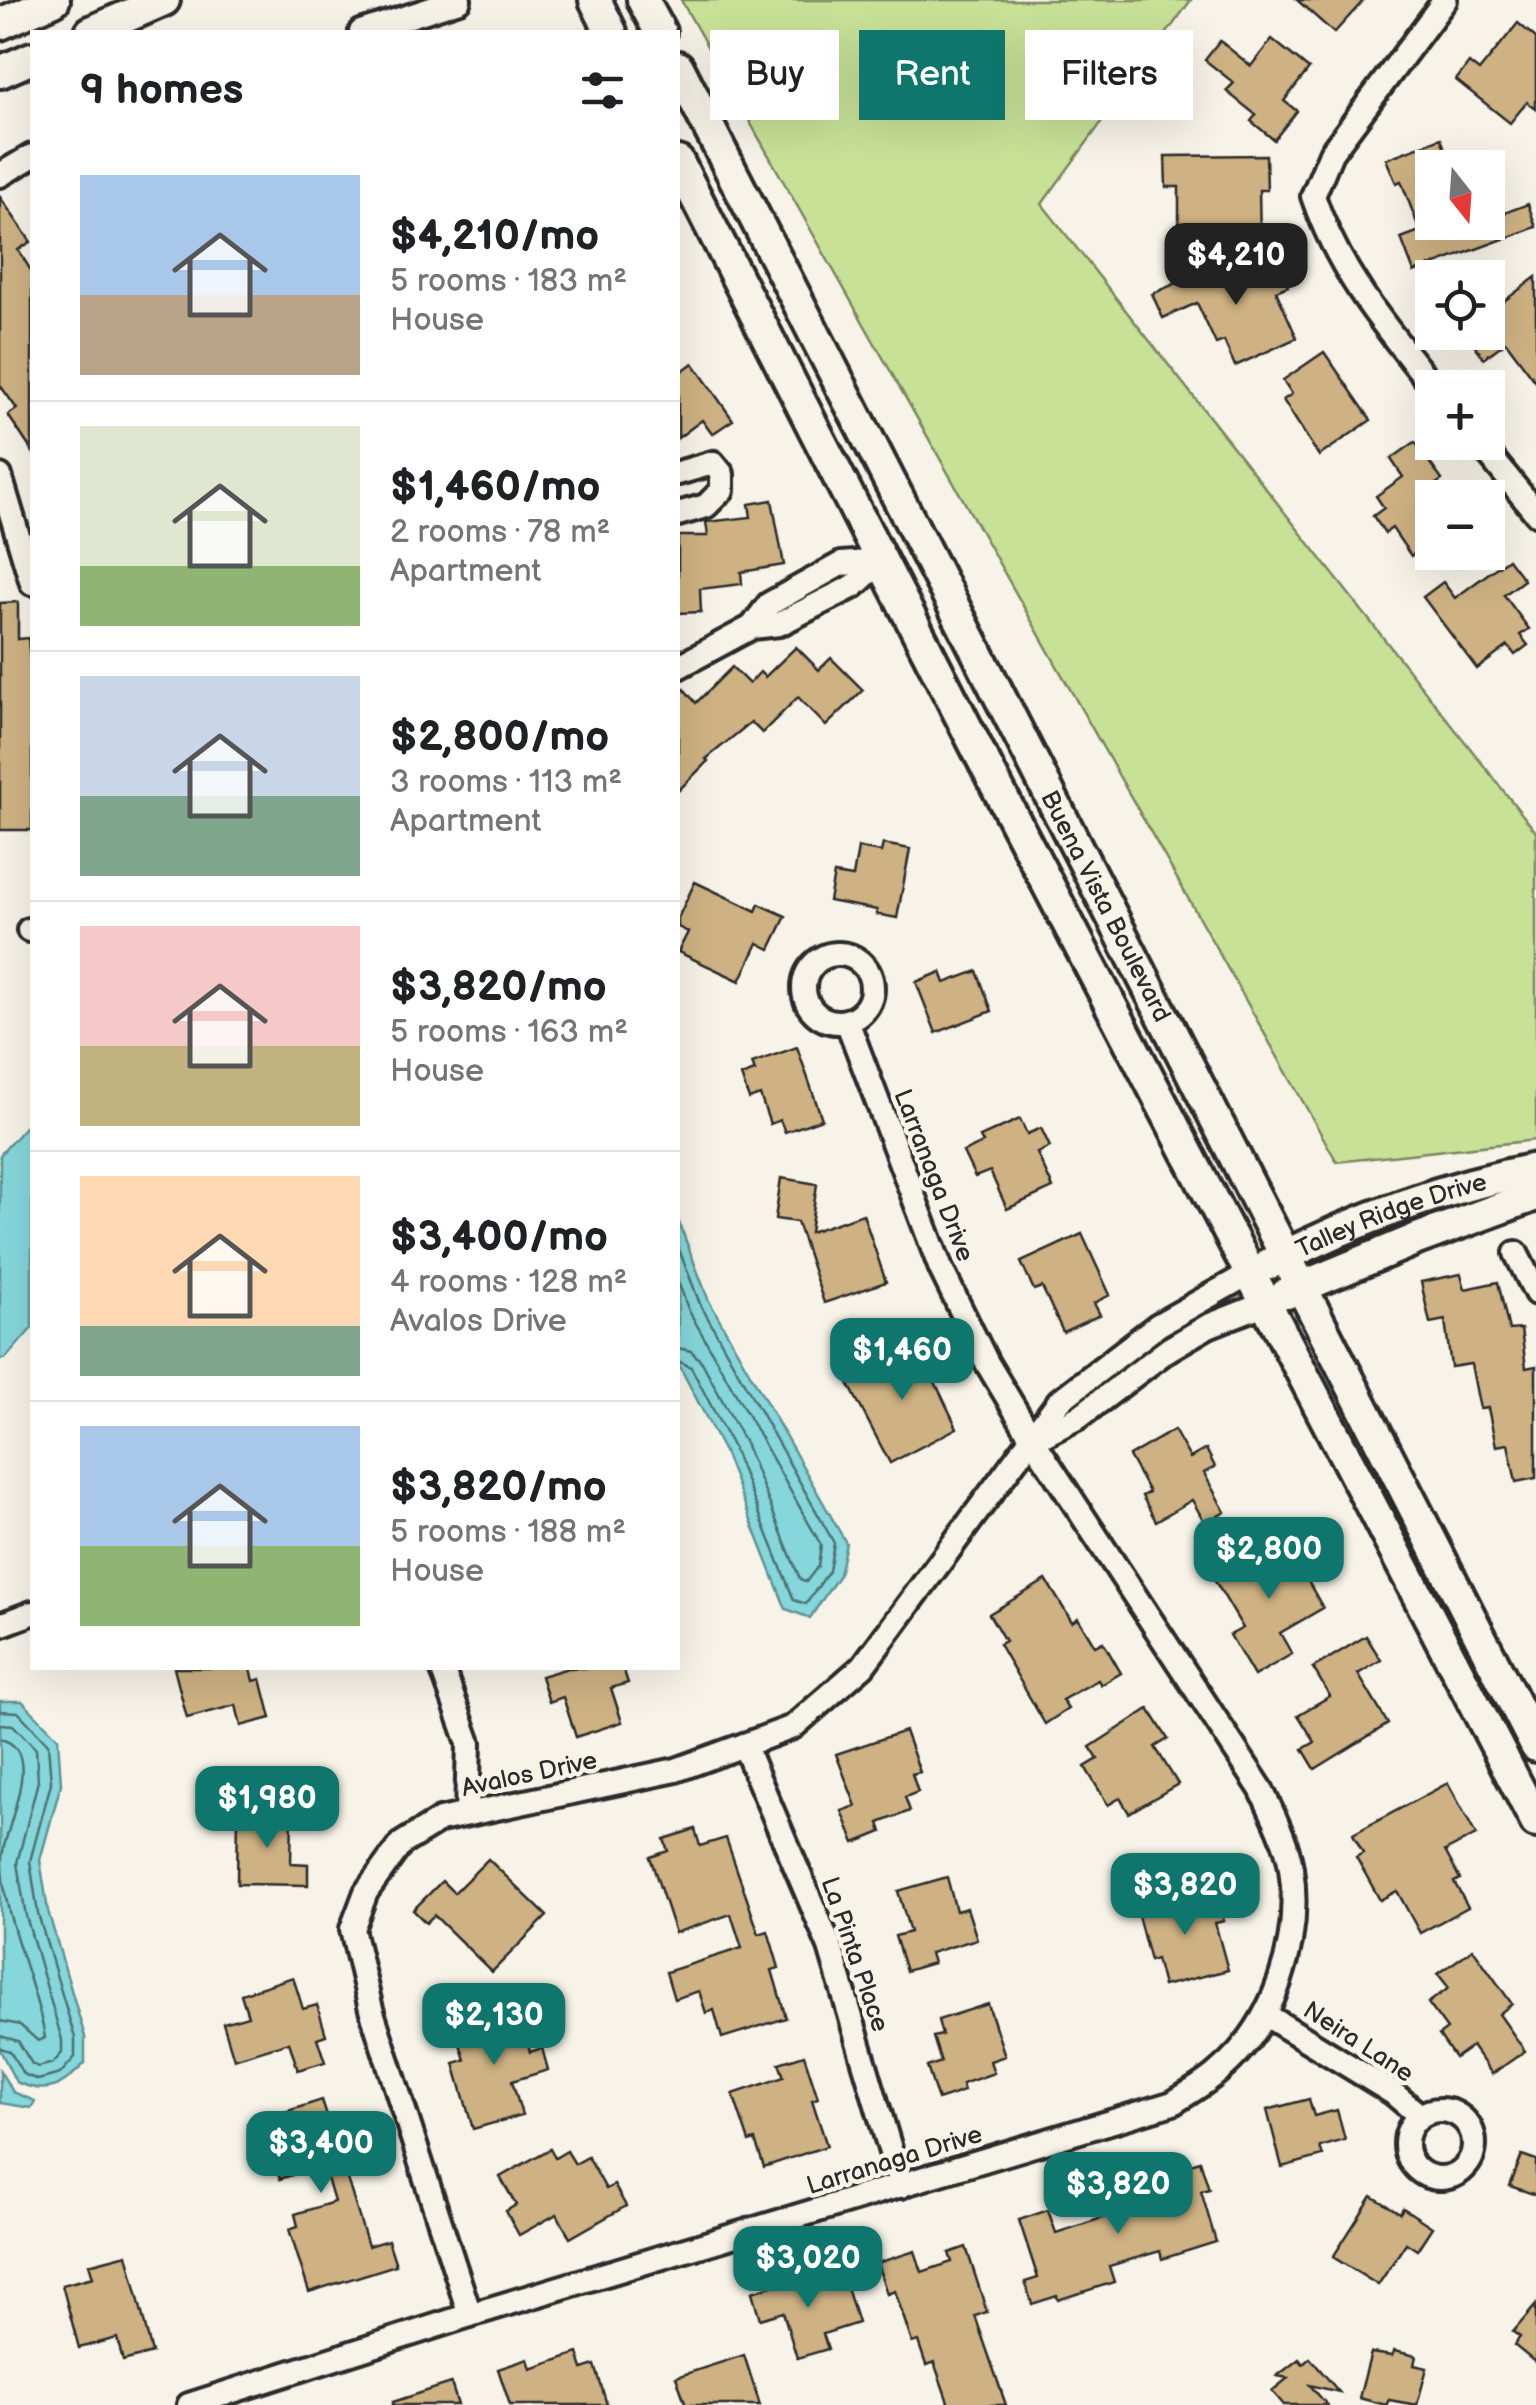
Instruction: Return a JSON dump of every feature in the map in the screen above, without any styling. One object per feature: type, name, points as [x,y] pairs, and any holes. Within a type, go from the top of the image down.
[{"type":"main road","points":[[0,24],[54,0]]},
{"type":"main road","points":[[96,30],[164,0]]},
{"type":"main road","points":[[595,0],[611,30]]},
{"type":"main road","points":[[643,0],[659,30]]},
{"type":"main road","points":[[0,72],[30,59]]},
{"type":"main road","name":"Buena Vista Boulevard","points":[[680,71],[1536,1746]]},
{"type":"main road","name":"Buena Vista Boulevard","points":[[680,166],[1536,1822]]},
{"type":"main road","points":[[882,561],[920,540]]},
{"type":"main road","name":"Talley Ridge Drive","points":[[1250,1273],[1353,1224],[1437,1192],[1536,1169]]},
{"type":"main road","name":"Talley Ridge Drive","points":[[1266,1303],[1536,1195]]},
{"type":"street","points":[[367,30],[458,0]]},
{"type":"street","points":[[1419,370],[1380,322],[1342,265],[1314,196],[1331,153],[1444,0]]},
{"type":"street","points":[[0,175],[30,157]]},
{"type":"street","points":[[1493,460],[1536,513]]},
{"type":"street","points":[[680,472],[713,463],[722,474],[722,490],[706,506],[680,513]]},
{"type":"street","points":[[0,476],[30,576]]},
{"type":"street","points":[[680,666],[752,627],[778,624],[854,586],[882,561]]},
{"type":"street","name":"Larranaga Drive","points":[[189,2405],[470,2315],[1173,2103],[1218,2074],[1266,2015],[1290,1939],[1293,1904],[1291,1866],[1279,1830],[1261,1788],[987,1362],[941,1269],[847,1021]]},
{"type":"street","points":[[1516,1254],[1536,1294]]},
{"type":"street","name":"Avalos Drive","points":[[470,2315],[371,2009],[352,1929],[366,1892],[401,1844],[440,1820],[676,1770],[792,1727],[864,1666],[1059,1401],[1181,1310],[1250,1273]]},
{"type":"street","name":"Avalos Drive","points":[[1034,1440],[1079,1416],[1169,1348],[1208,1326],[1266,1303]]},
{"type":"street","points":[[0,1625],[30,1615]]},
{"type":"street","points":[[443,1670],[469,1743],[468,1814]]},
{"type":"street","name":"La Pinta Place","points":[[744,1744],[830,1947],[902,2186]]},
{"type":"street","name":"Neira Lane","points":[[1266,2015],[1394,2092],[1420,2116]]},
{"type":"green space","points":[[681,0],[1191,0],[1169,30],[1025,30],[1025,120],[1103,120],[1042,204],[1536,832],[1536,1140],[1337,1162],[749,120],[839,120],[839,30],[710,30],[710,51]]},
{"type":"water","points":[[30,1121],[30,1330],[5,1359],[0,1359],[0,1155]]},
{"type":"water","points":[[680,1225],[708,1299],[846,1543],[839,1575],[810,1618],[786,1609],[724,1452],[680,1367]]},
{"type":"water","points":[[0,1701],[22,1701],[58,1738],[61,1784],[40,1860],[48,1911],[85,2037],[85,2063],[54,2087],[37,2088],[16,2082],[0,2050]]},
{"type":"water","points":[[0,2071],[13,2092],[35,2101],[31,2108],[0,2103]]},
{"type":"building","points":[[1297,0],[1364,0],[1334,33]]},
{"type":"building","points":[[1518,23],[1536,38],[1536,109],[1527,102],[1510,123],[1456,80],[1469,63],[1479,71]]},
{"type":"building","points":[[1272,39],[1309,69],[1284,101],[1297,111],[1274,140],[1251,121],[1256,115],[1226,91],[1234,83],[1205,60],[1220,41],[1251,66]]},
{"type":"building","points":[[1441,138],[1445,150],[1415,150],[1415,218],[1401,181],[1396,183],[1386,159]]},
{"type":"building","points":[[1266,155],[1267,190],[1259,190],[1260,237],[1179,239],[1179,187],[1166,187],[1165,156]]},
{"type":"building","points":[[0,197],[30,241],[18,250],[30,269],[30,448],[8,415],[17,409],[0,385]]},
{"type":"building","points":[[1528,204],[1536,227],[1505,238],[1505,213]]},
{"type":"building","points":[[1415,233],[1415,240],[1501,240],[1447,260],[1415,260],[1414,272],[1401,238]]},
{"type":"building","points":[[1275,257],[1288,286],[1276,291],[1297,338],[1235,366],[1224,341],[1216,344],[1197,303],[1163,318],[1152,294],[1212,267],[1218,282]]},
{"type":"building","points":[[1536,277],[1536,382],[1505,343],[1505,300]]},
{"type":"building","points":[[1478,350],[1495,350],[1484,358]]},
{"type":"building","points":[[1324,352],[1371,420],[1319,456],[1283,400],[1292,394],[1283,380]]},
{"type":"building","points":[[693,363],[733,420],[712,434],[702,420],[680,436],[680,373]]},
{"type":"building","points":[[1415,442],[1415,460],[1428,460],[1442,480],[1415,480],[1415,553],[1411,556],[1392,528],[1385,533],[1373,516],[1384,508],[1376,496],[1403,477],[1391,459]]},
{"type":"building","points":[[772,500],[784,565],[741,572],[742,584],[700,589],[701,612],[680,613],[680,536],[708,536],[706,522],[751,517],[749,504]]},
{"type":"building","points":[[1508,559],[1524,580],[1504,595],[1529,629],[1520,635],[1528,645],[1515,655],[1508,646],[1477,669],[1423,597],[1443,582],[1455,598],[1493,570],[1505,570]]},
{"type":"building","points":[[18,602],[18,639],[28,638],[30,830],[0,830],[0,603]]},
{"type":"building","points":[[796,647],[819,670],[831,658],[863,690],[826,726],[798,697],[762,733],[751,722],[706,759],[680,789],[680,684],[696,703],[732,667],[749,684],[760,672],[765,677]]},
{"type":"building","points":[[883,844],[910,849],[897,918],[829,901],[834,874],[853,877],[858,848],[881,852]]},
{"type":"building","points":[[695,882],[756,911],[759,904],[786,916],[770,949],[758,943],[740,981],[680,953],[688,932],[680,928],[680,914]]},
{"type":"building","points":[[977,971],[992,1011],[936,1033],[916,982],[941,972],[945,983]]},
{"type":"building","points":[[797,1047],[822,1119],[785,1132],[780,1120],[770,1124],[760,1095],[749,1099],[741,1076],[755,1071],[752,1063]]},
{"type":"building","points":[[1020,1119],[1027,1134],[1041,1128],[1050,1147],[1037,1153],[1053,1188],[1007,1209],[990,1171],[975,1177],[963,1152],[983,1143],[980,1137]]},
{"type":"building","points":[[781,1178],[817,1184],[810,1232],[863,1214],[886,1282],[824,1303],[797,1222],[775,1219]]},
{"type":"building","points":[[1082,1234],[1110,1295],[1094,1303],[1100,1315],[1063,1332],[1042,1287],[1034,1290],[1021,1262]]},
{"type":"building","points":[[1461,1274],[1465,1289],[1498,1282],[1509,1330],[1521,1329],[1526,1368],[1536,1366],[1536,1478],[1516,1482],[1508,1444],[1496,1446],[1488,1408],[1480,1409],[1471,1364],[1451,1367],[1445,1320],[1430,1323],[1421,1282]]},
{"type":"building","points":[[917,1344],[957,1428],[890,1463],[846,1379]]},
{"type":"building","points":[[1174,1430],[1190,1458],[1206,1449],[1215,1467],[1204,1473],[1225,1512],[1205,1523],[1192,1500],[1156,1521],[1142,1496],[1149,1492],[1129,1456]]},
{"type":"building","points":[[1293,1535],[1309,1562],[1300,1567],[1323,1608],[1280,1633],[1292,1654],[1254,1676],[1230,1635],[1243,1628],[1215,1581]]},
{"type":"building","points":[[1046,1580],[1072,1622],[1078,1618],[1095,1646],[1103,1642],[1121,1673],[1101,1685],[1098,1680],[1062,1700],[1068,1709],[1045,1724],[999,1644],[1005,1641],[989,1614]]},
{"type":"building","points":[[1366,1636],[1381,1660],[1358,1674],[1388,1724],[1315,1769],[1303,1749],[1315,1742],[1298,1715],[1330,1696],[1313,1668]]},
{"type":"building","points":[[175,1670],[251,1670],[254,1681],[261,1679],[271,1718],[241,1726],[236,1705],[187,1718]]},
{"type":"building","points":[[561,1670],[624,1670],[628,1683],[611,1688],[622,1722],[576,1737],[563,1697],[549,1702],[541,1676]]},
{"type":"building","points":[[1149,1709],[1168,1739],[1155,1747],[1178,1784],[1129,1813],[1120,1798],[1108,1805],[1085,1767],[1098,1759],[1090,1747]]},
{"type":"building","points":[[905,1731],[920,1772],[912,1774],[918,1792],[905,1797],[910,1811],[879,1823],[882,1832],[855,1843],[842,1811],[856,1806],[836,1754]]},
{"type":"building","points":[[1448,1783],[1476,1835],[1445,1851],[1460,1879],[1454,1882],[1468,1907],[1420,1933],[1397,1891],[1380,1900],[1356,1857],[1363,1853],[1353,1834]]},
{"type":"building","points":[[238,1812],[292,1814],[291,1863],[308,1864],[308,1885],[237,1884]]},
{"type":"building","points":[[695,1829],[700,1846],[726,1838],[759,1934],[768,1931],[779,1968],[772,1970],[786,2018],[722,2038],[714,2010],[706,2013],[699,1991],[674,1999],[666,1972],[742,1948],[731,1914],[675,1933],[650,1857],[668,1851],[664,1839]]},
{"type":"building","points":[[488,1859],[547,1916],[492,1972],[434,1915],[426,1923],[413,1910],[442,1881],[454,1893]]},
{"type":"building","points":[[947,1877],[956,1911],[967,1908],[977,1939],[930,1953],[933,1963],[906,1971],[895,1936],[910,1932],[898,1891]]},
{"type":"building","points":[[1216,1892],[1224,1921],[1215,1923],[1228,1970],[1163,1986],[1156,1959],[1150,1961],[1137,1912]]},
{"type":"building","points":[[1473,1949],[1512,2004],[1499,2014],[1525,2051],[1492,2074],[1472,2046],[1455,2058],[1439,2035],[1447,2029],[1428,2003],[1449,1988],[1438,1974]]},
{"type":"building","points":[[293,1977],[303,2009],[317,2005],[326,2035],[317,2038],[325,2062],[298,2070],[289,2042],[234,2059],[223,2023],[248,2016],[241,1994]]},
{"type":"building","points":[[988,2004],[1005,2056],[990,2061],[994,2073],[962,2084],[964,2091],[938,2100],[927,2067],[941,2062],[933,2037],[942,2035],[938,2020]]},
{"type":"building","points":[[504,2008],[514,2042],[526,2038],[530,2052],[542,2048],[548,2070],[512,2081],[522,2115],[473,2129],[454,2063],[465,2060],[458,2037],[464,2035],[460,2021]]},
{"type":"building","points":[[804,2055],[818,2098],[812,2100],[827,2146],[764,2167],[755,2140],[749,2142],[733,2094],[784,2077],[779,2063]]},
{"type":"building","points":[[1309,2099],[1314,2116],[1337,2110],[1345,2140],[1320,2147],[1323,2156],[1282,2167],[1267,2110]]},
{"type":"building","points":[[322,2100],[333,2134],[345,2130],[357,2168],[345,2172],[368,2246],[388,2240],[396,2265],[309,2292],[289,2229],[298,2226],[295,2214],[334,2202],[323,2165],[280,2179],[272,2155],[259,2160],[247,2124]]},
{"type":"building","points":[[550,2149],[555,2158],[567,2151],[575,2164],[588,2157],[606,2189],[614,2185],[626,2206],[570,2238],[557,2214],[519,2235],[506,2211],[516,2205],[500,2177]]},
{"type":"building","points":[[1522,2155],[1536,2160],[1536,2195],[1510,2186]]},
{"type":"building","points":[[1200,2161],[1209,2189],[1201,2191],[1216,2242],[1162,2259],[1160,2251],[1109,2266],[1114,2282],[1032,2304],[1025,2282],[1038,2278],[1019,2220],[1048,2210],[1056,2233],[1124,2211],[1122,2204],[1169,2190],[1164,2172]]},
{"type":"building","points":[[1372,2196],[1400,2213],[1403,2208],[1432,2227],[1417,2250],[1406,2243],[1378,2285],[1333,2257]]},
{"type":"building","points":[[966,2247],[987,2312],[975,2316],[1006,2405],[949,2405],[934,2362],[926,2365],[918,2341],[912,2343],[895,2291],[887,2294],[877,2263],[915,2251],[922,2272],[952,2262],[949,2253]]},
{"type":"building","points":[[127,2254],[152,2353],[123,2361],[117,2338],[79,2348],[62,2285],[93,2277],[89,2264]]},
{"type":"building","points":[[800,2277],[804,2290],[844,2278],[858,2323],[823,2334],[828,2349],[797,2358],[783,2312],[760,2319],[752,2292]]},
{"type":"building","points":[[1536,2305],[1536,2363],[1514,2345],[1520,2337],[1513,2332]]},
{"type":"building","points":[[1394,2351],[1416,2356],[1414,2365],[1427,2368],[1417,2405],[1389,2400],[1386,2405],[1359,2398],[1371,2353],[1392,2356]]},
{"type":"building","points":[[578,2353],[583,2369],[595,2365],[607,2405],[510,2405],[498,2369],[528,2359],[531,2369]]},
{"type":"building","points":[[744,2355],[760,2405],[686,2405],[676,2377]]},
{"type":"building","points":[[1310,2358],[1339,2392],[1310,2385],[1327,2405],[1284,2405],[1272,2391],[1288,2378],[1277,2376],[1299,2359],[1303,2364]]},
{"type":"building","points":[[451,2383],[458,2405],[393,2405],[393,2402]]}]
